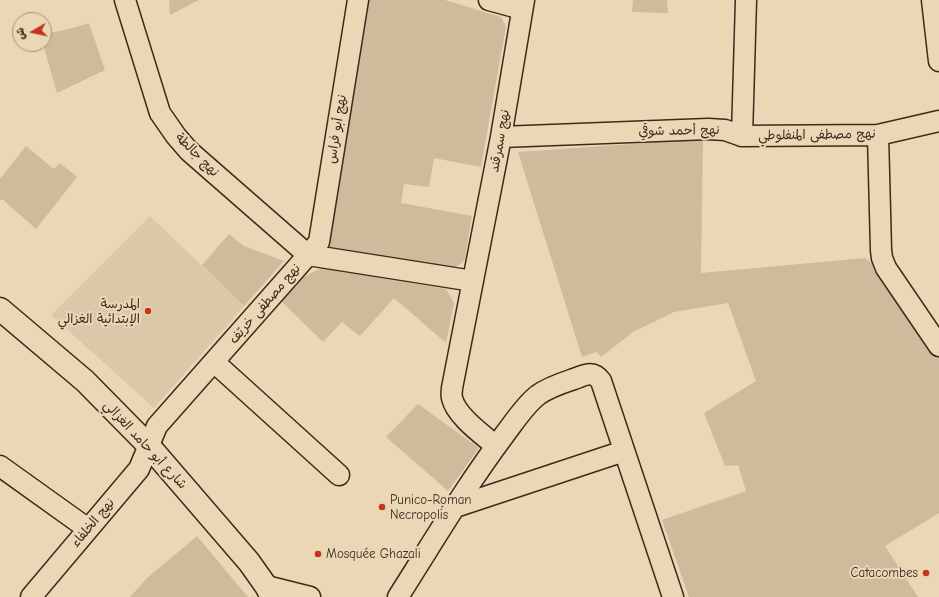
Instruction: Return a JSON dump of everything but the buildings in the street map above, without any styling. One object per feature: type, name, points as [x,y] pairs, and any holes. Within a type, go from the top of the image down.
[{"type":"main road","name":"شارع أبو حامد الغزالي","points":[[0,309],[85,381],[149,446],[249,562],[269,591]]},
{"type":"street","name":"نهج جالطة","points":[[125,0],[160,113],[176,136],[189,151],[308,255]]},
{"type":"street","name":"نهج أبو فراس","points":[[308,255],[319,242],[358,0]]},
{"type":"street","points":[[489,0],[523,5]]},
{"type":"street","points":[[742,136],[746,0]]},
{"type":"street","points":[[932,0],[939,62]]},
{"type":"street","name":"نهج سمرقند","points":[[496,446],[462,416],[456,408],[452,398],[452,388],[502,138],[523,5]]},
{"type":"street","name":"نهج مصطفى المنفلوطي","points":[[742,136],[878,135],[939,121]]},
{"type":"street","name":"نهج أحمد شوقي","points":[[502,138],[708,129],[725,130],[742,136]]},
{"type":"street","points":[[878,135],[882,258],[886,268],[939,346]]},
{"type":"street","name":"نهج مصطفى خريّف","points":[[149,446],[157,426],[308,255],[473,281]]},
{"type":"street","points":[[214,362],[339,475]]},
{"type":"street","points":[[398,597],[496,446],[527,406],[538,394],[588,374],[596,375],[601,381],[673,597]]},
{"type":"street","name":"نهج الخلفاء","points":[[31,597],[139,469],[149,446]]},
{"type":"street","points":[[455,507],[624,451]]},
{"type":"street","points":[[0,466],[88,529]]},
{"type":"street","points":[[269,591],[310,597]]},
{"type":"shaded area","points":[[169,0],[199,0],[170,15]]},
{"type":"shaded area","points":[[364,0],[445,0],[501,17],[506,26],[481,167],[434,158],[429,187],[404,184],[401,203],[472,216],[465,258],[457,266],[449,268],[323,250]]},
{"type":"shaded area","points":[[633,0],[667,0],[668,13],[632,12]]},
{"type":"shaded area","points":[[89,23],[105,70],[57,93],[45,52],[52,52],[52,32]]},
{"type":"shaded area","points":[[703,139],[701,273],[865,258],[877,267],[939,358],[939,513],[885,546],[918,597],[689,597],[662,520],[746,491],[738,465],[725,466],[704,413],[756,381],[728,303],[674,312],[633,332],[601,357],[597,352],[582,357],[518,152]]},
{"type":"shaded area","points":[[26,146],[54,169],[60,163],[77,177],[36,229],[2,199],[0,201],[0,179]]},
{"type":"shaded area","name":"المدرسة الإبتدائية الغزالي","points":[[150,216],[244,306],[154,408],[51,315]]},
{"type":"shaded area","points":[[229,234],[244,246],[284,261],[244,306],[202,265]]},
{"type":"shaded area","points":[[321,268],[446,289],[454,303],[446,343],[394,298],[360,336],[342,322],[323,342],[280,300],[298,280]]},
{"type":"shaded area","points":[[418,404],[479,448],[448,491],[386,437]]},
{"type":"shaded area","points":[[197,536],[248,597],[130,597],[147,578]]},
{"type":"place","name":"المدرسة الإبتدائية الغزالي","points":[[148,311]]},
{"type":"place","name":"Punico-Roman Necropolis","points":[[382,507]]},
{"type":"place","name":"Mosquée Ghazali","points":[[318,554]]},
{"type":"place","name":"Catacombes","points":[[926,573]]}]
